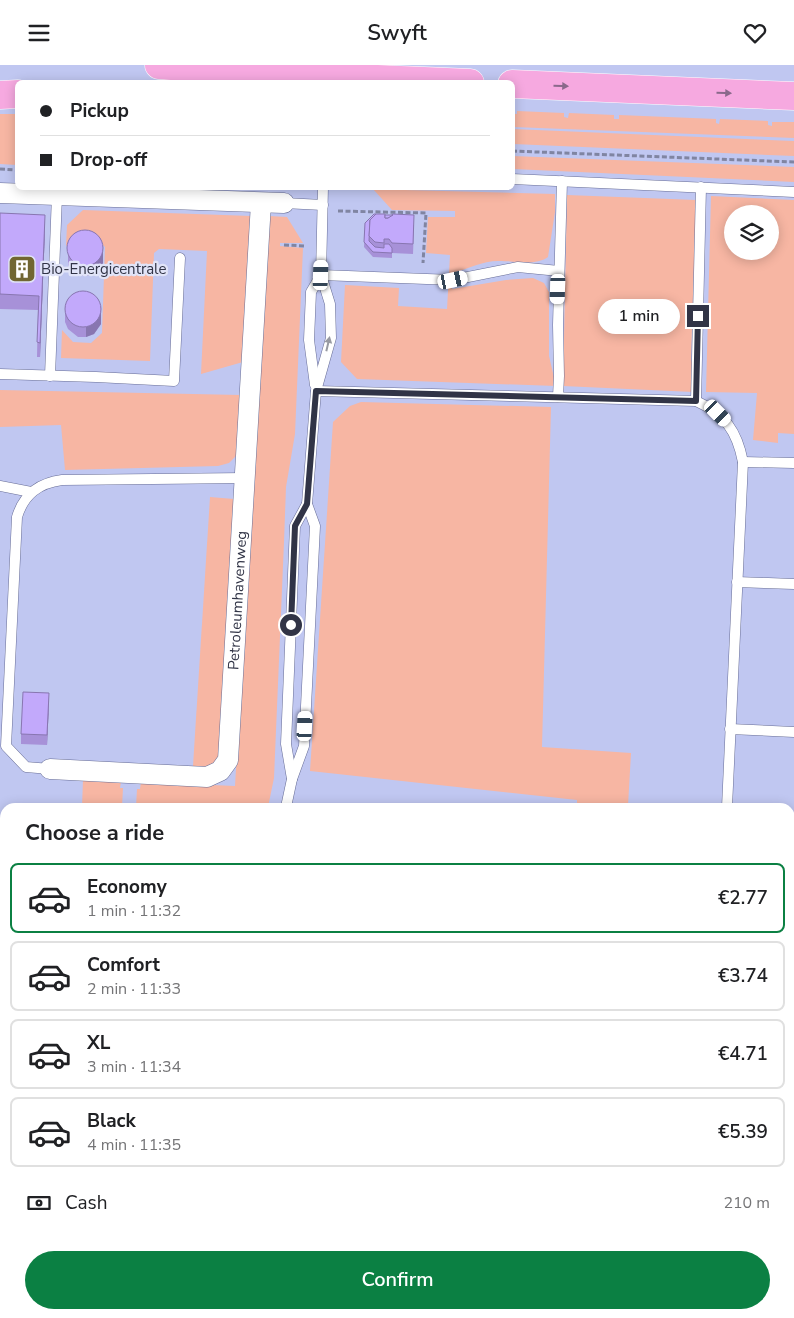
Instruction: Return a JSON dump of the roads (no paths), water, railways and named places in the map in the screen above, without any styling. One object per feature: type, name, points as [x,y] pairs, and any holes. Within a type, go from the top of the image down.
[{"type":"highway","points":[[159,65],[285,75],[401,80]]},
{"type":"highway","points":[[228,80],[285,75]]},
{"type":"highway","points":[[515,84],[794,96]]},
{"type":"highway","points":[[0,95],[15,95]]},
{"type":"street","points":[[0,193],[57,195],[158,193],[261,203],[284,203]]},
{"type":"street","name":"Petroleumhavenweg","points":[[50,769],[207,777],[214,775],[224,766],[228,753],[261,203]]},
{"type":"lane","points":[[515,179],[794,192]]},
{"type":"lane","points":[[558,397],[560,376],[558,325],[562,181]]},
{"type":"lane","points":[[696,401],[701,187]]},
{"type":"lane","points":[[292,779],[286,744],[295,526],[307,504],[316,391],[330,338],[330,305],[321,275],[323,190]]},
{"type":"lane","points":[[50,376],[57,195]]},
{"type":"lane","points":[[284,203],[322,208]]},
{"type":"lane","points":[[0,374],[174,381],[180,258]]},
{"type":"lane","points":[[321,275],[453,280],[518,267],[559,271]]},
{"type":"lane","points":[[316,391],[309,340],[311,292],[321,275]]},
{"type":"lane","points":[[316,391],[696,401],[718,413],[727,422],[735,435],[743,462],[727,803]]},
{"type":"lane","points":[[743,462],[794,463]]},
{"type":"lane","points":[[4,713],[17,517],[20,508],[31,492],[39,486],[62,480],[245,478]]},
{"type":"lane","points":[[0,486],[31,492]]},
{"type":"lane","points":[[287,803],[292,779],[304,746],[315,526],[307,504]]},
{"type":"lane","points":[[737,582],[794,584]]},
{"type":"lane","name":"Petroleumhavenweg","points":[[4,713],[6,746],[26,767],[50,769]]},
{"type":"lane","points":[[730,729],[794,732]]},
{"type":"place","name":"Bio-Energicentrale","points":[[22,269]]}]
